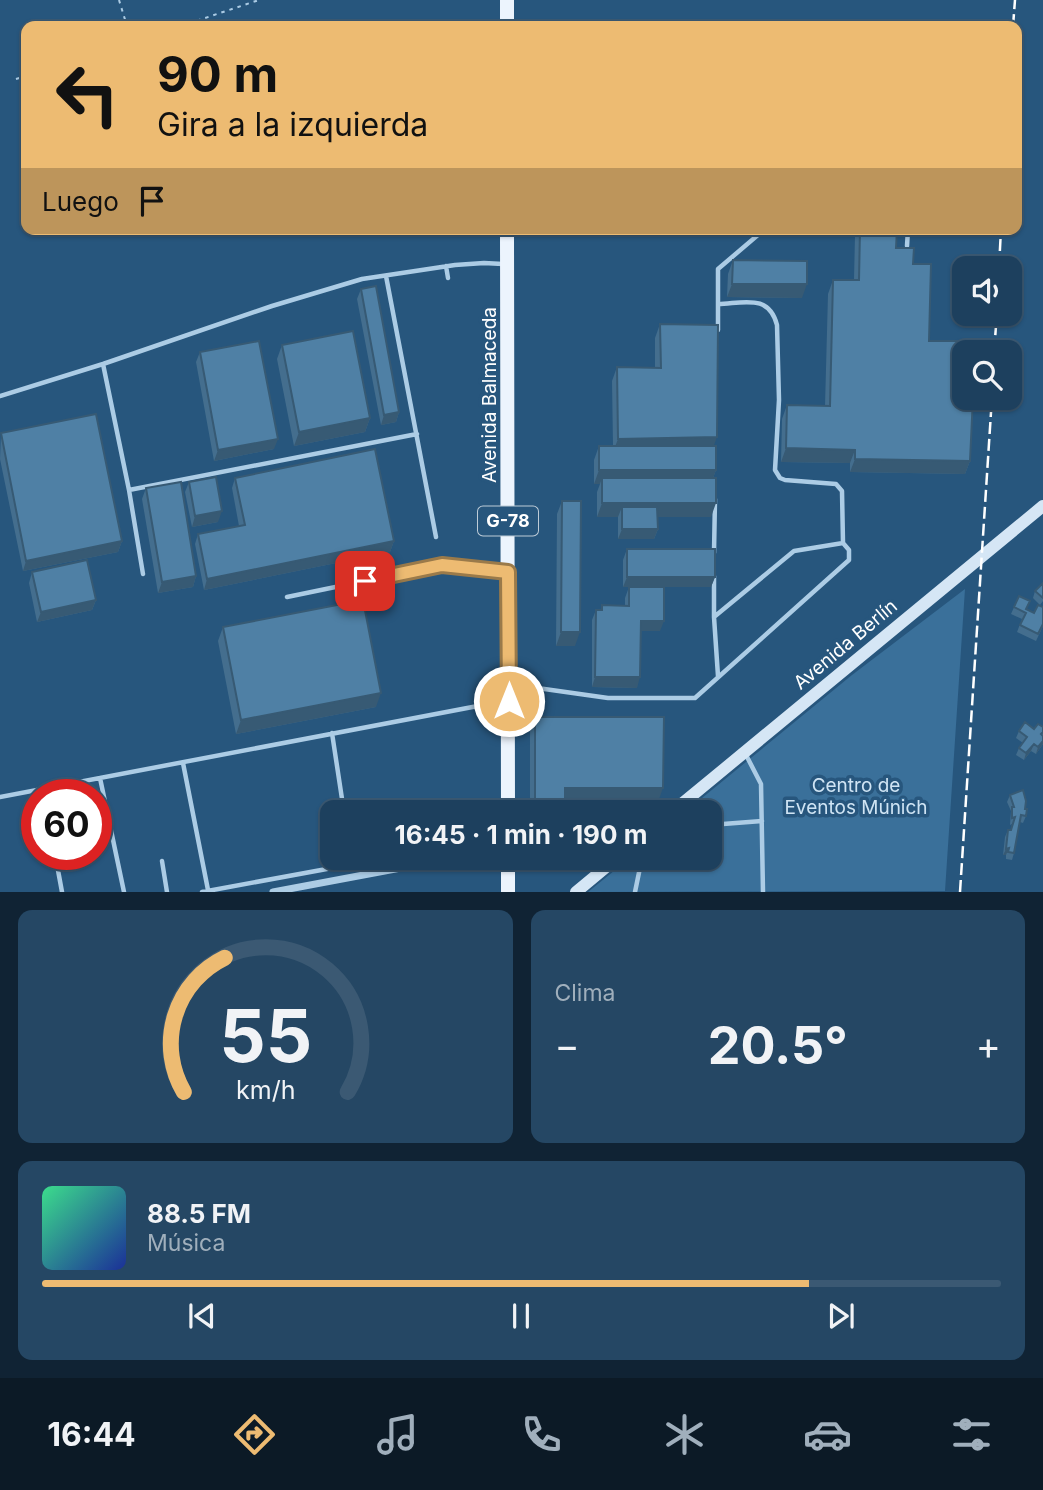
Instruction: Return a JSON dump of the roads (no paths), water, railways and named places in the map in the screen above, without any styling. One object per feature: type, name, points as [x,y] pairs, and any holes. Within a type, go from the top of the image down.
[{"type":"main road","points":[[507,0],[507,21]]},
{"type":"main road","name":"Avenida Balmaceda","points":[[508,235],[508,800]]},
{"type":"main road","points":[[508,870],[508,891]]},
{"type":"street","name":"Avenida Berlín","points":[[687,800],[1043,506]]},
{"type":"street","points":[[273,891],[393,870]]},
{"type":"street","points":[[576,891],[602,870]]},
{"type":"lane","points":[[718,331],[718,269],[758,235]]},
{"type":"lane","points":[[907,246],[908,235]]},
{"type":"lane","points":[[0,396],[362,279],[446,266],[484,263],[508,265]]},
{"type":"lane","points":[[446,266],[448,278]]},
{"type":"lane","points":[[386,276],[436,537]]},
{"type":"lane","points":[[508,684],[608,698],[695,698],[849,561],[849,550],[843,543],[842,491],[836,484],[785,480],[775,470],[779,400],[777,326],[774,315],[769,306],[760,303],[718,304]]},
{"type":"lane","points":[[103,364],[143,574]]},
{"type":"lane","points":[[129,490],[417,434]]},
{"type":"lane","points":[[715,495],[713,617],[718,677]]},
{"type":"lane","points":[[713,617],[793,551],[843,543]]},
{"type":"lane","points":[[287,597],[442,565],[508,572]]},
{"type":"lane","points":[[96,779],[509,701]]},
{"type":"lane","points":[[332,733],[342,800]]},
{"type":"lane","points":[[744,753],[761,784],[763,891]]},
{"type":"lane","points":[[183,763],[205,891],[321,870]]},
{"type":"lane","points":[[100,778],[124,891]]},
{"type":"lane","points":[[0,797],[21,795]]},
{"type":"lane","points":[[722,824],[762,821]]},
{"type":"lane","points":[[162,862],[167,891]]},
{"type":"lane","points":[[58,870],[62,891]]},
{"type":"lane","points":[[635,891],[639,870]]},
{"type":"railway","points":[[1013,21],[1015,0]]},
{"type":"railway","points":[[1000,256],[1001,235]]},
{"type":"railway","points":[[995,340],[996,326]]},
{"type":"railway","points":[[960,892],[991,410]]},
{"type":"park label","name":"Centro de Eventos Múnich","points":[[856,796]]}]
